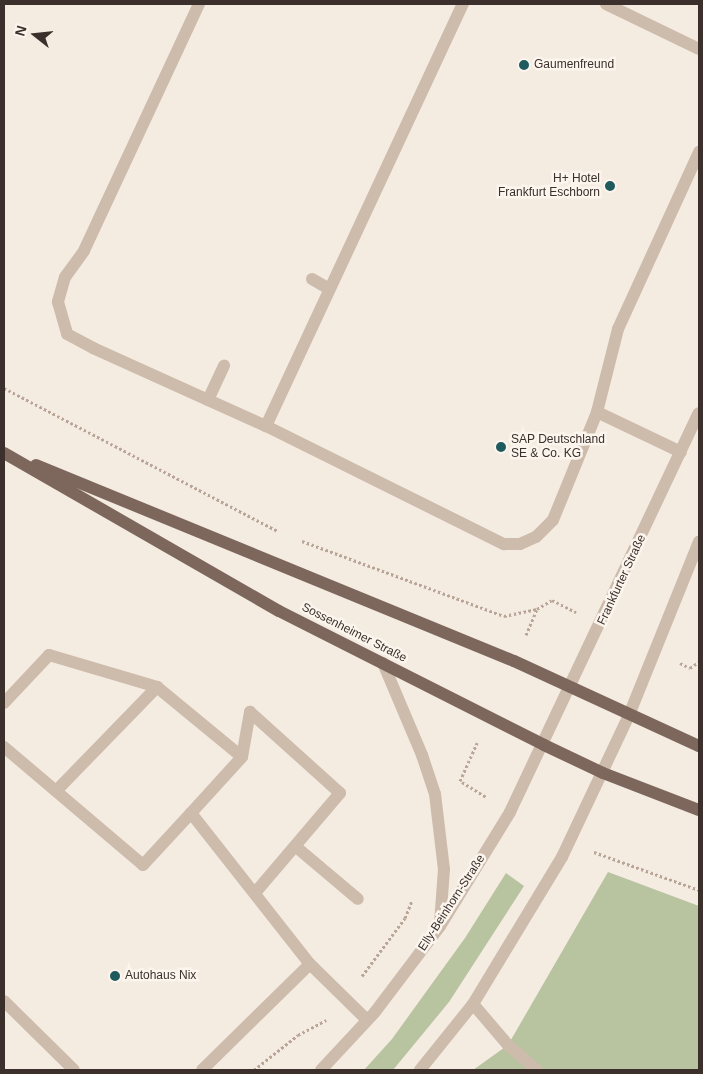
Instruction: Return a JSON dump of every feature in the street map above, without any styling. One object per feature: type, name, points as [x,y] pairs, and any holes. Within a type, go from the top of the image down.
[{"type":"main road","name":"Sossenheimer Straße","points":[[6,454],[255,598],[544,745],[603,773],[699,810]]},
{"type":"main road","name":"Sossenheimer Straße","points":[[6,454],[514,661],[699,746]]},
{"type":"street","points":[[199,4],[84,251],[65,277],[58,302],[68,334],[266,426],[498,541],[520,544],[536,537],[553,520],[597,412],[618,329],[699,152]]},
{"type":"street","points":[[266,426],[463,4]]},
{"type":"street","points":[[606,4],[699,49]]},
{"type":"street","points":[[312,279],[329,289]]},
{"type":"street","points":[[208,400],[224,365]]},
{"type":"street","points":[[597,412],[681,452]]},
{"type":"street","name":"Frankfurter Straße","points":[[544,745],[699,413]]},
{"type":"street","points":[[420,1070],[473,1004],[562,857],[629,715],[699,542]]},
{"type":"street","points":[[4,703],[49,655],[158,687],[242,757]]},
{"type":"street","points":[[383,663],[422,755],[435,794],[444,870],[440,926]]},
{"type":"street","points":[[56,791],[158,687]]},
{"type":"street","points":[[4,746],[143,864],[242,757],[250,712],[340,793],[255,894]]},
{"type":"street","name":"Elly-Beinhorn-Straße","points":[[321,1070],[367,1020],[440,926],[510,812],[544,745]]},
{"type":"street","points":[[191,813],[310,964],[367,1020]]},
{"type":"street","points":[[295,846],[358,899]]},
{"type":"street","points":[[202,1070],[310,964]]},
{"type":"street","points":[[4,1001],[74,1070]]},
{"type":"street","points":[[473,1004],[508,1045],[537,1070]]},
{"type":"path","points":[[4,388],[282,534]]},
{"type":"path","points":[[292,537],[504,616],[537,610],[552,600],[602,624]]},
{"type":"path","points":[[254,1070],[298,1035],[329,1018]]},
{"type":"green space","points":[[608,872],[699,906],[699,1070],[473,1070],[508,1045]]},
{"type":"green space","points":[[506,873],[524,886],[449,1002],[393,1070],[364,1070],[392,1039],[465,938]]},
{"type":"place","name":"Gaumenfreund","points":[[524,65]]},
{"type":"place","name":"H+ Hotel Frankfurt Eschborn","points":[[610,186]]},
{"type":"place","name":"SAP Deutschland SE & Co. KG","points":[[501,447]]},
{"type":"place","name":"Autohaus Nix","points":[[115,976]]}]
